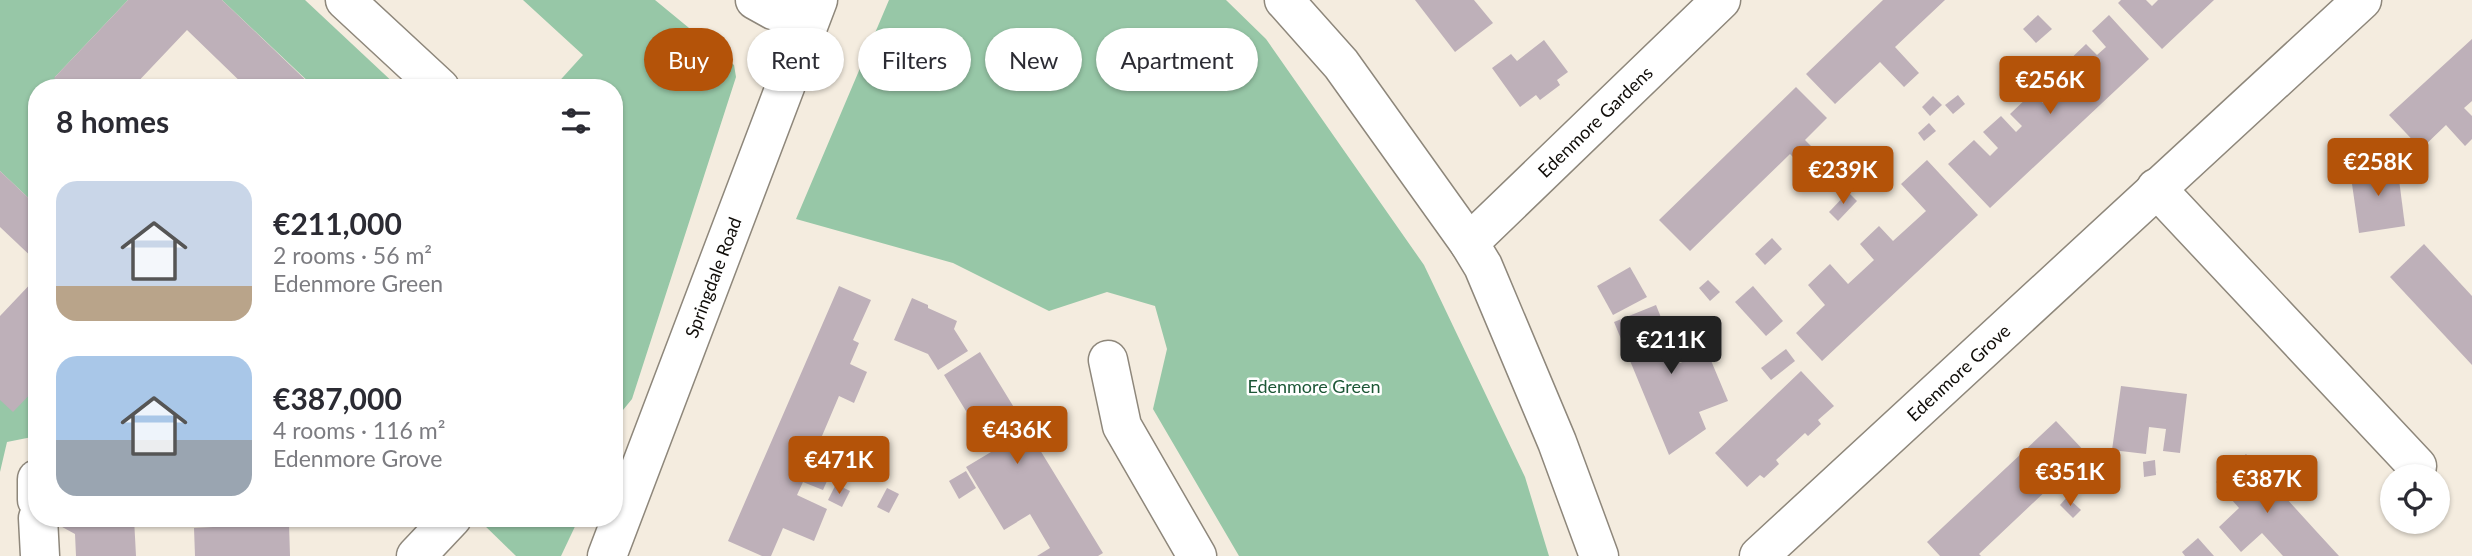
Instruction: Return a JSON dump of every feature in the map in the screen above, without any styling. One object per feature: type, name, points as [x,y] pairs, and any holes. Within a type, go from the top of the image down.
[{"type":"street","points":[[345,0],[430,79]]},
{"type":"street","points":[[755,0],[773,10],[813,10]]},
{"type":"street","points":[[1284,0],[1341,64],[1483,266],[1557,442],[1600,556]]},
{"type":"street","name":"Edenmore Gardens","points":[[1469,243],[1721,0]]},
{"type":"street","name":"Edenmore Grove","points":[[1759,556],[2362,0]]},
{"type":"street","name":"Springdale Road","points":[[626,469],[813,10]]},
{"type":"street","points":[[2157,188],[2415,464]]},
{"type":"street","points":[[1108,360],[1122,426],[1196,556]]},
{"type":"street","points":[[38,527],[40,556]]},
{"type":"street","points":[[416,556],[443,527]]},
{"type":"street","name":"Springdale Road","points":[[607,556],[613,527]]},
{"type":"green space","points":[[0,0],[128,0],[55,77],[57,79],[28,79],[28,197],[0,171]]},
{"type":"green space","points":[[222,0],[305,0],[389,79],[306,79]]},
{"type":"green space","points":[[523,0],[655,0],[689,28],[644,28],[644,91],[731,91],[632,399],[623,410],[623,79],[561,79],[583,55]]},
{"type":"green space","name":"Edenmore Green","points":[[889,0],[1226,0],[1255,28],[1096,28],[1096,91],[1258,91],[1258,31],[1266,39],[1424,265],[1525,477],[1549,556],[1239,556],[1153,409],[1167,349],[1155,306],[1107,292],[1049,311],[953,263],[796,219],[858,73],[858,91],[971,91],[971,28],[877,28]]},
{"type":"green space","points":[[733,64],[734,65],[736,77],[733,86]]},
{"type":"green space","points":[[28,391],[28,438],[7,442],[0,472],[0,400]]},
{"type":"green space","points":[[486,527],[575,527],[561,556],[516,556]]},
{"type":"building","points":[[128,0],[222,0],[305,79],[238,79],[187,30],[141,79],[54,78]]},
{"type":"building","points":[[1415,0],[1474,0],[1493,23],[1455,52]]},
{"type":"building","points":[[1883,0],[1945,0],[1895,47],[1919,73],[1904,87],[1880,62],[1835,104],[1806,74]]},
{"type":"building","points":[[2121,0],[2146,0],[2152,6],[2158,0],[2214,0],[2162,49],[2118,3]]},
{"type":"building","points":[[2038,15],[2052,29],[2036,43],[2023,29]]},
{"type":"building","points":[[2109,15],[2149,59],[1990,208],[1948,164],[1974,140],[1990,156],[1998,148],[1983,132],[2001,116],[2016,132],[2022,126],[2010,114],[2030,95],[2045,104],[2071,79],[2061,68],[2086,44],[2097,55],[2106,47],[2092,31]]},
{"type":"building","points":[[2472,39],[2472,101],[2464,108],[2472,116],[2472,139],[2465,146],[2446,125],[2421,149],[2389,115]]},
{"type":"building","points":[[1544,40],[1568,72],[1557,80],[1560,85],[1540,100],[1536,95],[1520,107],[1492,68],[1511,54],[1517,61]]},
{"type":"building","points":[[1796,87],[1827,118],[1805,140],[1816,151],[1801,165],[1790,154],[1690,251],[1659,220]]},
{"type":"building","points":[[1958,95],[1965,104],[1953,114],[1945,105]]},
{"type":"building","points":[[1933,96],[1942,105],[1930,116],[1922,107]]},
{"type":"building","points":[[1929,123],[1936,131],[1924,141],[1918,133]]},
{"type":"building","points":[[1927,160],[1978,215],[1822,361],[1796,333],[1825,305],[1808,285],[1830,264],[1848,284],[1874,260],[1860,244],[1879,226],[1893,241],[1926,211],[1901,184]]},
{"type":"building","points":[[2397,164],[2405,226],[2359,233],[2350,170]]},
{"type":"building","points":[[0,171],[28,197],[28,253],[0,227]]},
{"type":"building","points":[[1848,192],[1857,201],[1838,221],[1829,212]]},
{"type":"building","points":[[1772,238],[1782,249],[1765,265],[1755,254]]},
{"type":"building","points":[[2424,244],[2472,296],[2472,365],[2390,277]]},
{"type":"building","points":[[1630,267],[1647,297],[1613,315],[1597,286]]},
{"type":"building","points":[[1708,280],[1720,292],[1710,301],[1699,288]]},
{"type":"building","points":[[28,286],[28,396],[13,412],[0,400],[0,316]]},
{"type":"building","points":[[839,286],[871,300],[853,340],[859,343],[850,364],[867,372],[854,403],[839,396],[819,443],[842,453],[834,474],[831,472],[823,490],[803,482],[797,495],[827,509],[814,541],[783,528],[771,556],[762,556],[728,541]]},
{"type":"building","points":[[1753,286],[1783,321],[1766,336],[1735,302]]},
{"type":"building","points":[[912,298],[957,321],[954,329],[968,351],[938,370],[928,354],[894,340]]},
{"type":"building","points":[[1656,305],[1670,340],[1697,329],[1705,347],[1677,358],[1680,363],[1707,351],[1728,401],[1699,412],[1706,429],[1669,455],[1614,322]]},
{"type":"building","points":[[1786,349],[1795,361],[1771,380],[1761,368]]},
{"type":"building","points":[[980,352],[1103,553],[1098,556],[1037,556],[1050,548],[1030,514],[1004,530],[966,467],[991,452],[944,375]]},
{"type":"building","points":[[1801,371],[1834,406],[1818,420],[1821,424],[1808,436],[1805,433],[1776,460],[1779,464],[1764,478],[1760,475],[1747,487],[1715,453]]},
{"type":"building","points":[[2121,386],[2187,394],[2180,453],[2163,451],[2166,429],[2149,427],[2146,454],[2112,450]]},
{"type":"building","points":[[2056,421],[2086,453],[1979,554],[1981,556],[1940,556],[1927,542]]},
{"type":"building","points":[[2246,454],[2339,556],[2283,556],[2262,533],[2241,552],[2219,527],[2239,508],[2216,482]]},
{"type":"building","points":[[2155,460],[2156,475],[2144,477],[2143,462]]},
{"type":"building","points":[[966,471],[976,488],[959,499],[949,481]]},
{"type":"building","points":[[836,484],[850,491],[842,507],[828,500]]},
{"type":"building","points":[[887,488],[899,494],[889,513],[877,507]]},
{"type":"building","points":[[2067,497],[2081,510],[2073,518],[2060,505]]},
{"type":"building","points":[[62,527],[134,527],[136,556],[76,556],[75,534]]},
{"type":"building","points":[[289,527],[290,556],[195,556],[194,528]]},
{"type":"building","points":[[2198,538],[2214,556],[2185,556],[2182,552]]}]
